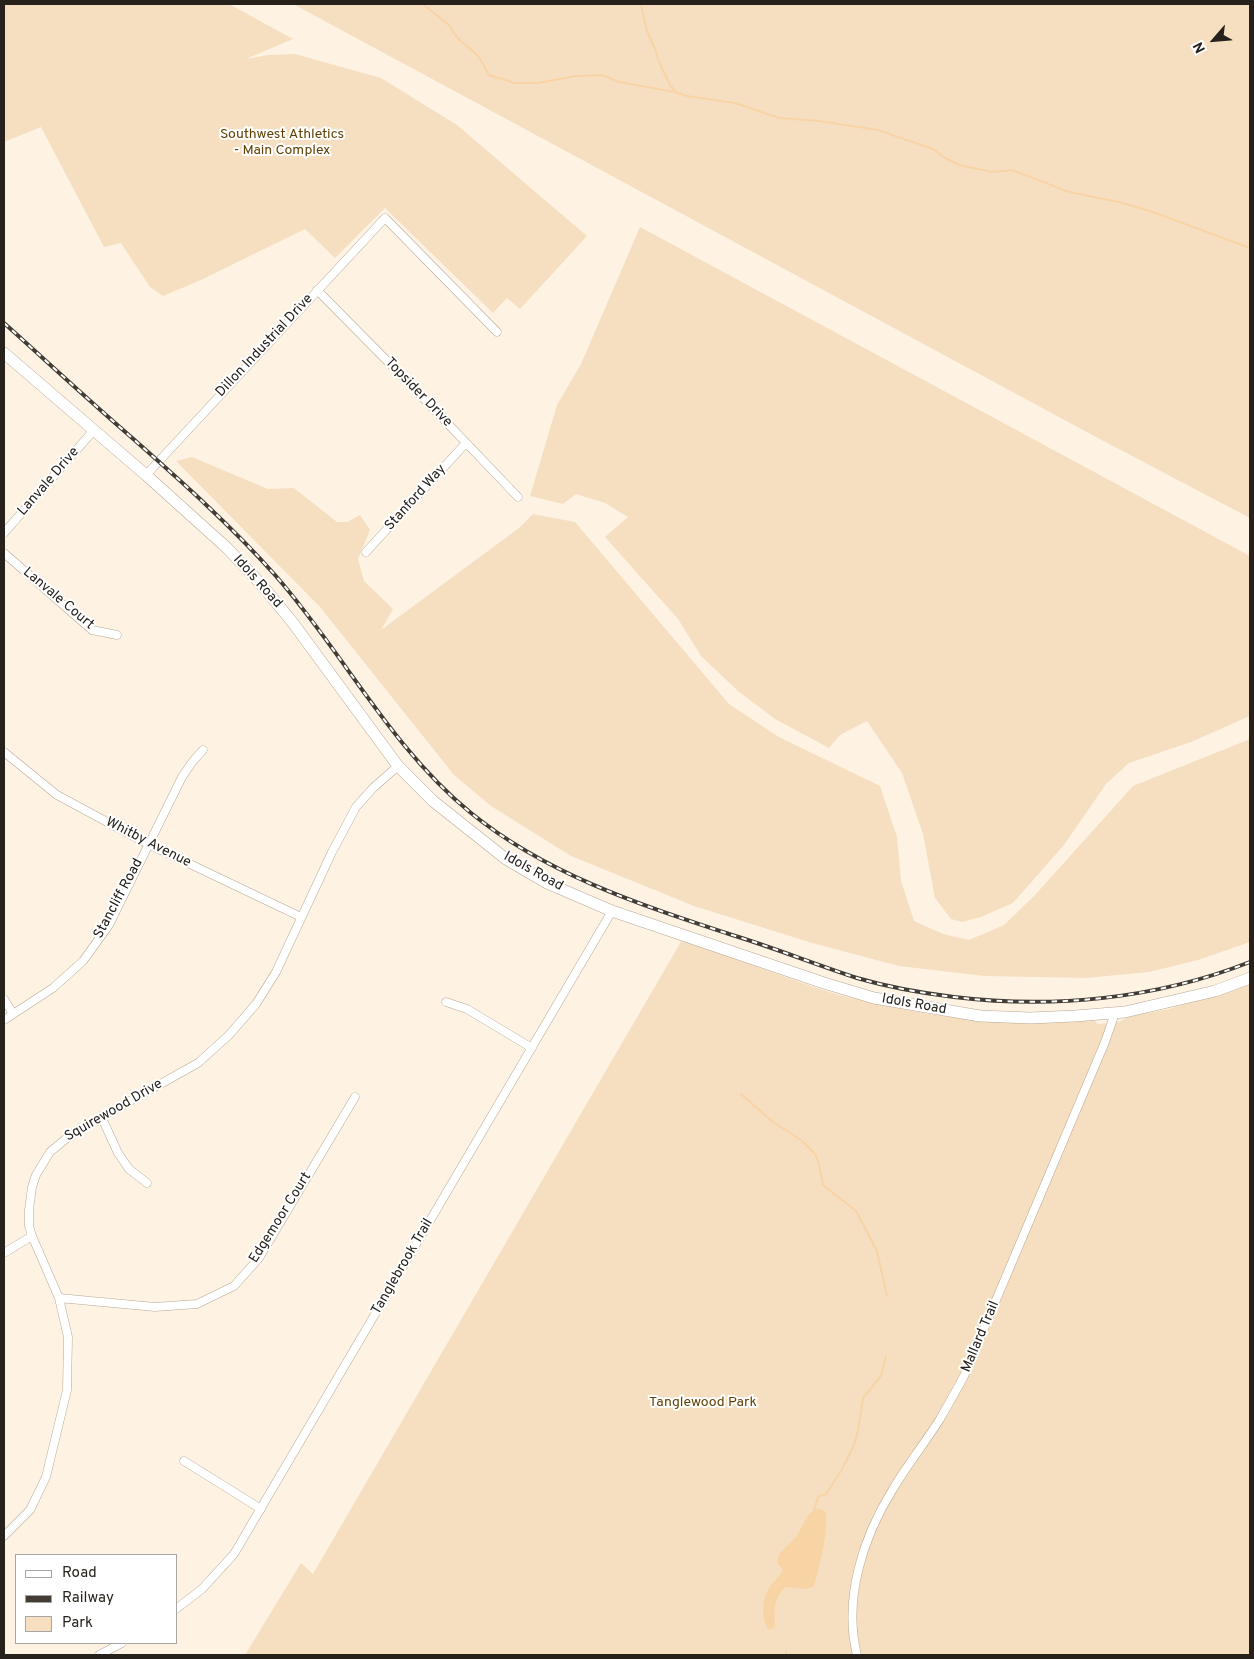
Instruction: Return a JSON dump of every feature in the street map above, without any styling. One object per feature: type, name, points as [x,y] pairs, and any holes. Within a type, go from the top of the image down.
[{"type":"street","name":"Dillon Industrial Drive","points":[[146,475],[385,218],[497,332]]},
{"type":"street","name":"Topsider Drive","points":[[317,290],[518,497]]},
{"type":"street","name":"Idols Road","points":[[4,353],[146,475],[227,548],[261,584],[293,623],[398,766],[433,801],[506,859],[547,883],[612,911],[824,983],[874,998],[980,1016],[1030,1018],[1115,1013],[1215,992],[1250,978]]},
{"type":"street","name":"Lanvale Drive","points":[[4,533],[93,431]]},
{"type":"street","name":"Stanford Way","points":[[366,552],[466,443]]},
{"type":"street","name":"Lanvale Court","points":[[4,553],[92,630],[117,635]]},
{"type":"street","name":"Stancliff Road","points":[[4,1020],[53,988],[83,961],[109,925],[182,777],[203,750]]},
{"type":"street","name":"Whitby Avenue","points":[[4,752],[57,795],[148,844],[301,917]]},
{"type":"street","name":"Squirewood Drive","points":[[4,1536],[30,1510],[46,1477],[67,1390],[68,1337],[58,1298],[29,1226],[30,1197],[36,1175],[44,1160],[59,1143],[100,1116],[198,1063],[229,1036],[256,1004],[276,972],[332,852],[356,807],[373,788],[398,766]]},
{"type":"street","name":"Tanglebrook Trail","points":[[178,1608],[202,1589],[234,1554],[612,911]]},
{"type":"street","points":[[4,999],[13,1014]]},
{"type":"street","points":[[446,1002],[467,1009],[532,1048]]},
{"type":"street","name":"Mallard Trail","points":[[857,1655],[852,1632],[852,1608],[858,1574],[871,1533],[893,1488],[940,1420],[964,1376],[1098,1060],[1115,1013]]},
{"type":"street","name":"Edgemoor Court","points":[[58,1298],[155,1307],[197,1304],[234,1286],[259,1258],[355,1097]]},
{"type":"street","points":[[100,1116],[118,1154],[129,1169],[147,1183]]},
{"type":"street","points":[[4,1253],[32,1236]]},
{"type":"street","points":[[184,1461],[261,1510]]},
{"type":"street","points":[[100,1655],[120,1644]]},
{"type":"green space","name":"Southwest Athletics - Main Complex","points":[[4,4],[229,4],[293,39],[246,59],[268,55],[295,54],[381,78],[457,125],[587,236],[520,309],[507,298],[493,313],[385,208],[335,258],[305,229],[201,280],[163,296],[150,287],[121,243],[104,247],[41,127],[4,142]]},
{"type":"green space","points":[[293,4],[1250,4],[1250,518],[1096,437]]},
{"type":"green space","points":[[640,227],[1250,556],[1250,716],[1191,742],[1129,763],[1106,784],[1064,845],[1013,903],[981,917],[962,922],[951,919],[935,898],[923,834],[902,773],[867,721],[840,735],[829,748],[775,719],[738,691],[701,656],[678,619],[605,537],[628,517],[605,503],[576,494],[563,504],[530,496],[557,405],[581,364]]},
{"type":"green space","points":[[192,457],[268,489],[294,488],[337,522],[347,522],[360,515],[370,530],[358,559],[364,581],[393,609],[381,630],[519,528],[533,514],[575,522],[729,704],[779,737],[880,786],[897,837],[901,881],[914,921],[943,934],[969,940],[1004,925],[1035,895],[1133,786],[1250,739],[1250,942],[1198,960],[1149,972],[1086,978],[984,976],[899,966],[812,943],[694,906],[571,856],[491,806],[454,775],[320,607],[176,461]]},
{"type":"green space","name":"Tanglewood Park","points":[[682,940],[826,991],[901,1009],[981,1020],[1035,1022],[1090,1019],[1098,1024],[1119,1022],[1127,1017],[1169,1009],[1250,983],[1250,1655],[245,1655],[301,1563],[313,1574]]},
{"type":"shaded area","points":[[818,1508],[825,1511],[826,1526],[821,1560],[813,1587],[805,1589],[785,1587],[776,1602],[775,1627],[769,1630],[764,1616],[764,1605],[768,1590],[783,1570],[777,1563],[779,1554],[796,1537],[809,1514]]},
{"type":"waterway","points":[[423,4],[450,26],[458,38],[477,55],[489,75],[515,83],[538,83],[576,76],[602,75],[619,82],[687,96],[735,103],[779,118],[819,121],[878,130],[933,149],[959,165],[992,172],[1012,170],[1069,192],[1119,202],[1150,211],[1250,248]]},
{"type":"waterway","points":[[641,4],[646,28],[659,62],[675,91]]},
{"type":"waterway","points":[[741,1094],[773,1122],[801,1140],[815,1154],[823,1185],[856,1211],[877,1251],[887,1296]]},
{"type":"waterway","points":[[814,1510],[818,1497],[826,1494],[841,1471],[854,1445],[863,1398],[881,1376],[886,1356]]},
{"type":"railway","points":[[4,323],[181,482],[257,555],[300,605],[391,729],[442,787],[471,813],[500,834],[562,870],[627,899],[661,911],[857,978],[917,992],[1029,1002],[1104,998],[1178,985],[1250,962]]}]
